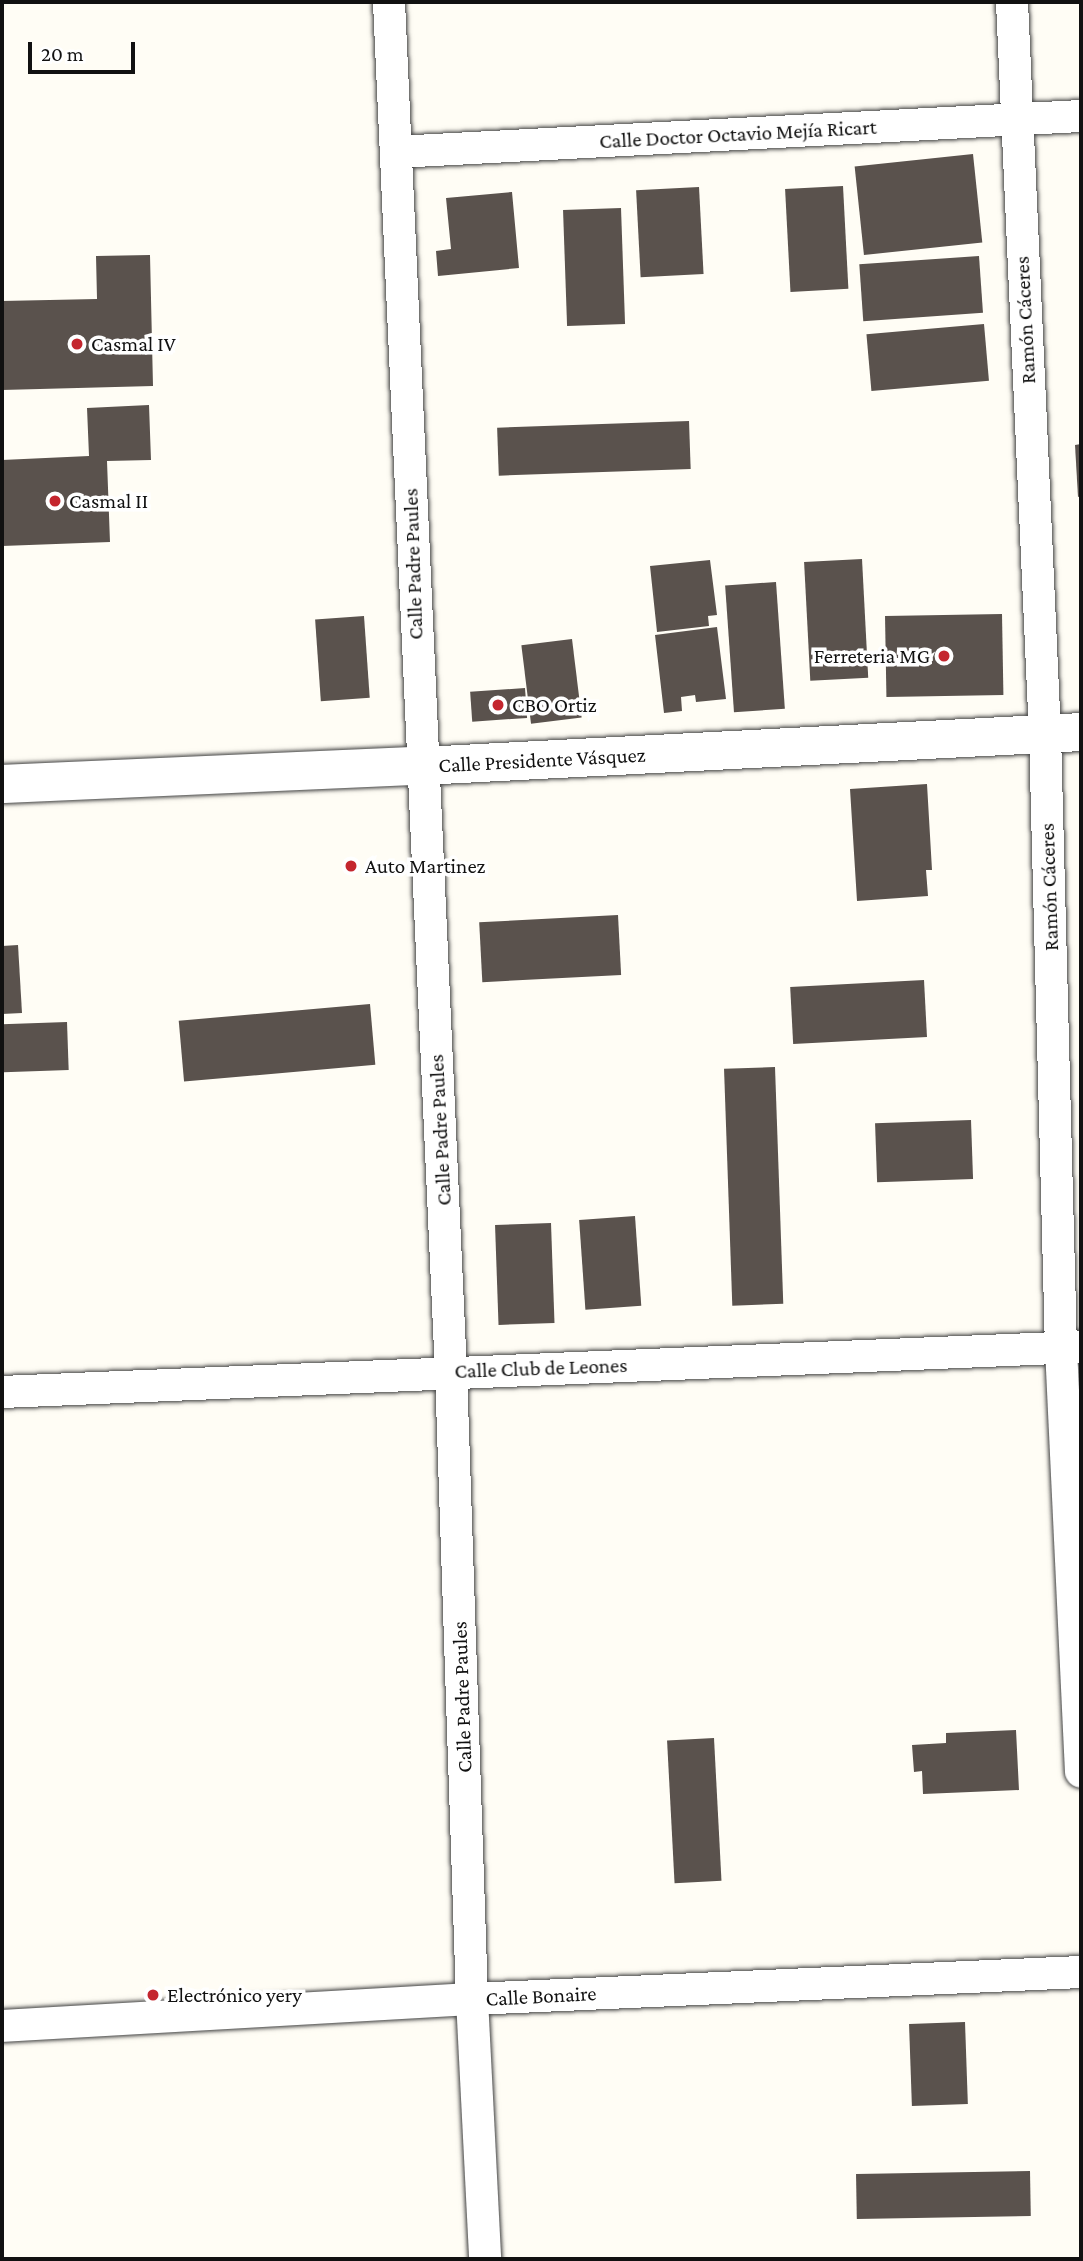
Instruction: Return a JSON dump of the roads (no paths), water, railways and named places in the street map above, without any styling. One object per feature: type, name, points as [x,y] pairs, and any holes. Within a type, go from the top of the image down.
[{"type":"street","name":"Calle Padre Paules","points":[[388,2],[452,1372],[472,1999],[485,2259]]},
{"type":"street","name":"Ramón Cáceres","points":[[1012,2],[1016,119],[1063,733],[1071,1347],[1081,1772]]},
{"type":"street","name":"Calle Doctor Octavio Mejía Ricart","points":[[396,152],[1081,116]]},
{"type":"street","name":"Calle Presidente Vásquez","points":[[2,784],[422,766],[1063,733]]},
{"type":"street","name":"Calle Club de Leones","points":[[2,1392],[1071,1347]]},
{"type":"street","name":"Calle Bonaire","points":[[2,2026],[472,1999],[1081,1972]]},
{"type":"place","name":"Casmal IV","points":[[77,344]]},
{"type":"place","name":"Casmal II","points":[[55,501]]},
{"type":"place","name":"Ferreteria MG","points":[[944,656]]},
{"type":"place","name":"CBO Ortiz","points":[[498,705]]},
{"type":"place","name":"Auto Martinez","points":[[351,866]]},
{"type":"place","name":"Electrónico yery","points":[[153,1995]]}]
